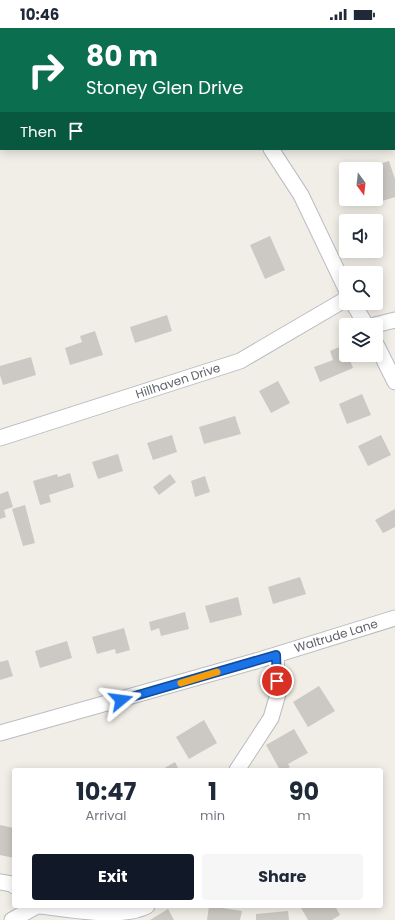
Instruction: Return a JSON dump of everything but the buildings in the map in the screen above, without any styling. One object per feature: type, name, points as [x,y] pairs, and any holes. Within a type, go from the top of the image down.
[{"type":"street","points":[[272,150],[301,195],[339,274]]},
{"type":"street","name":"Hillhaven Drive","points":[[0,438],[240,361],[339,303]]},
{"type":"street","points":[[383,323],[395,320]]},
{"type":"street","points":[[383,358],[395,382]]},
{"type":"street","name":"Waltrude Lane","points":[[0,734],[276,655],[395,618]]},
{"type":"street","points":[[238,768],[271,718],[278,694],[276,655]]},
{"type":"street","points":[[0,882],[12,884]]},
{"type":"street","points":[[12,920],[34,908]]},
{"type":"street","points":[[56,908],[109,914],[140,910],[144,908]]},
{"type":"slow traffic","points":[[181,683],[217,672]]},
{"type":"route","points":[[121,700],[276,655],[277,681]]}]
